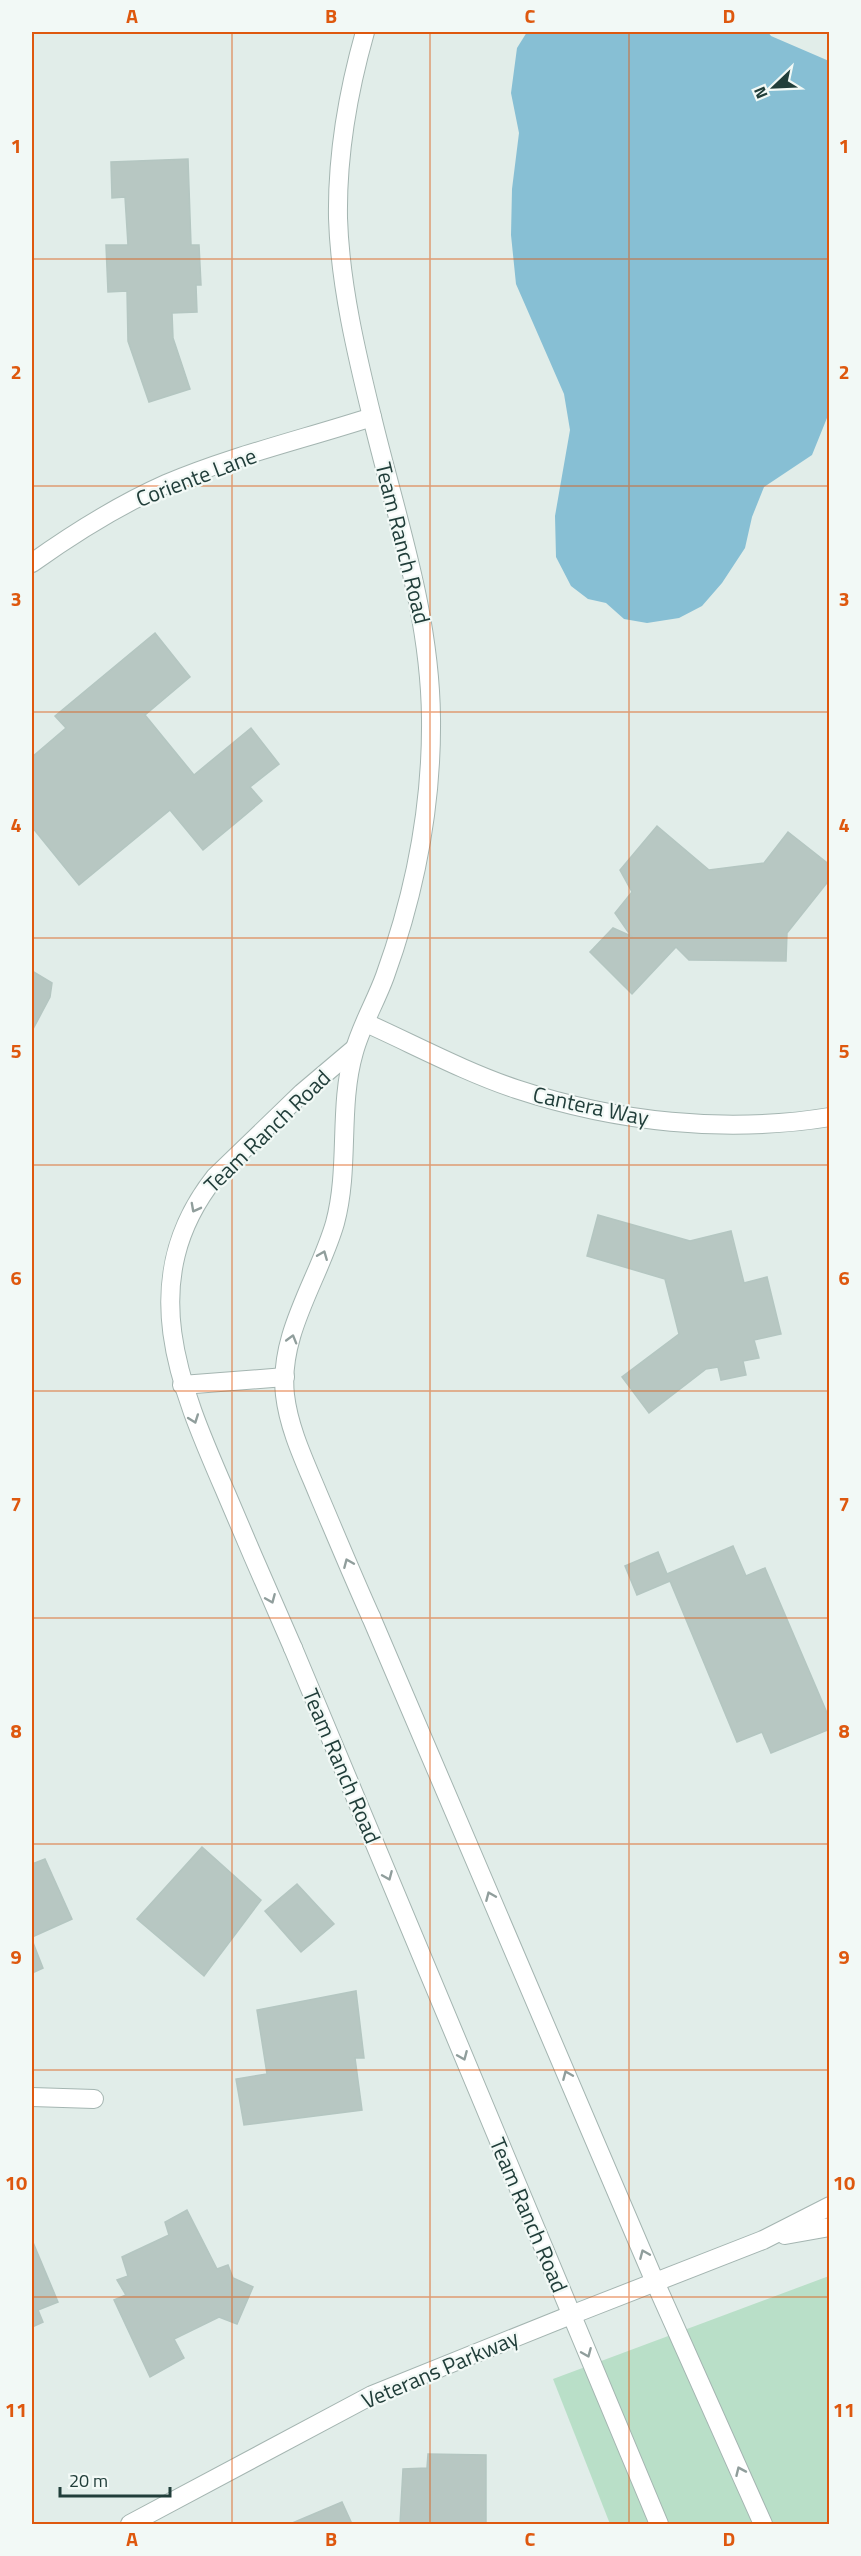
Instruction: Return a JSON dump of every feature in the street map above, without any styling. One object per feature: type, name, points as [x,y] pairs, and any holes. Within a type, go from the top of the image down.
[{"type":"street","name":"Team Ranch Road","points":[[365,32],[346,113],[340,169],[338,221],[352,323],[372,417],[420,598],[428,651],[431,718],[429,776],[423,832],[398,938],[354,1049],[345,1102],[339,1205],[288,1350],[285,1377],[288,1416],[371,1617],[655,2282],[764,2524]]},
{"type":"street","name":"Coriente Lane","points":[[32,563],[81,530],[166,485],[201,471],[372,417]]},
{"type":"street","name":"Cantera Way","points":[[366,1023],[515,1088],[603,1112],[684,1124],[777,1122],[830,1117]]},
{"type":"street","name":"Team Ranch Road","points":[[354,1049],[302,1093],[216,1177],[190,1215],[180,1242],[170,1297],[172,1338],[182,1384],[198,1428],[293,1648],[659,2524]]},
{"type":"street","points":[[182,1384],[285,1377]]},
{"type":"street","points":[[32,2097],[94,2099]]},
{"type":"street","name":"Veterans Parkway","points":[[130,2524],[372,2395],[763,2240],[830,2206]]},
{"type":"street","name":"Veterans Parkway","points":[[763,2240],[830,2227]]},
{"type":"green space","points":[[829,2276],[829,2524],[610,2524],[553,2379]]},
{"type":"water","points":[[527,32],[768,32],[771,36],[829,61],[829,413],[812,455],[764,487],[752,517],[745,548],[722,583],[702,606],[679,618],[647,623],[624,619],[606,603],[588,599],[571,586],[556,557],[555,516],[570,430],[564,394],[516,284],[511,235],[512,189],[519,133],[511,93],[517,48]]},
{"type":"building","points":[[188,159],[191,245],[199,245],[201,285],[196,285],[197,312],[172,313],[173,338],[190,389],[149,402],[128,341],[127,291],[108,292],[106,245],[128,245],[125,197],[112,198],[111,162]]},
{"type":"building","points":[[155,633],[190,677],[145,715],[194,775],[251,728],[279,764],[250,787],[262,801],[203,850],[170,810],[79,885],[32,827],[32,757],[66,728],[55,716]]},
{"type":"building","points":[[657,826],[709,870],[764,863],[788,832],[830,865],[830,879],[787,933],[786,961],[689,960],[676,947],[632,994],[590,952],[613,928],[631,936],[615,913],[632,892],[620,870]]},
{"type":"building","points":[[32,971],[52,983],[50,997],[32,1031]]},
{"type":"building","points":[[598,1215],[690,1241],[731,1231],[744,1283],[767,1277],[781,1334],[754,1340],[759,1358],[743,1361],[746,1375],[721,1380],[718,1367],[706,1369],[649,1413],[622,1377],[679,1334],[665,1279],[587,1256]]},
{"type":"building","points":[[733,1546],[746,1576],[765,1568],[830,1720],[830,1729],[771,1753],[762,1732],[737,1742],[670,1581],[637,1595],[625,1566],[658,1552],[667,1574]]},
{"type":"building","points":[[202,1847],[261,1900],[204,1976],[137,1919]]},
{"type":"building","points":[[45,1859],[72,1919],[32,1937],[32,1864]]},
{"type":"building","points":[[297,1884],[334,1924],[301,1952],[265,1911]]},
{"type":"building","points":[[32,1940],[43,1968],[32,1973]]},
{"type":"building","points":[[356,1991],[364,2058],[355,2058],[362,2110],[244,2125],[236,2079],[267,2074],[257,2010]]},
{"type":"building","points":[[187,2210],[217,2269],[228,2265],[233,2278],[253,2287],[237,2324],[219,2317],[174,2339],[184,2358],[150,2377],[114,2300],[126,2295],[117,2280],[128,2276],[122,2257],[169,2235],[165,2222]]},
{"type":"building","points":[[32,2240],[58,2302],[38,2310],[43,2322],[32,2327]]},
{"type":"building","points":[[428,2454],[486,2455],[486,2524],[400,2524],[403,2469],[427,2468]]},
{"type":"building","points":[[342,2502],[352,2524],[290,2524]]}]
